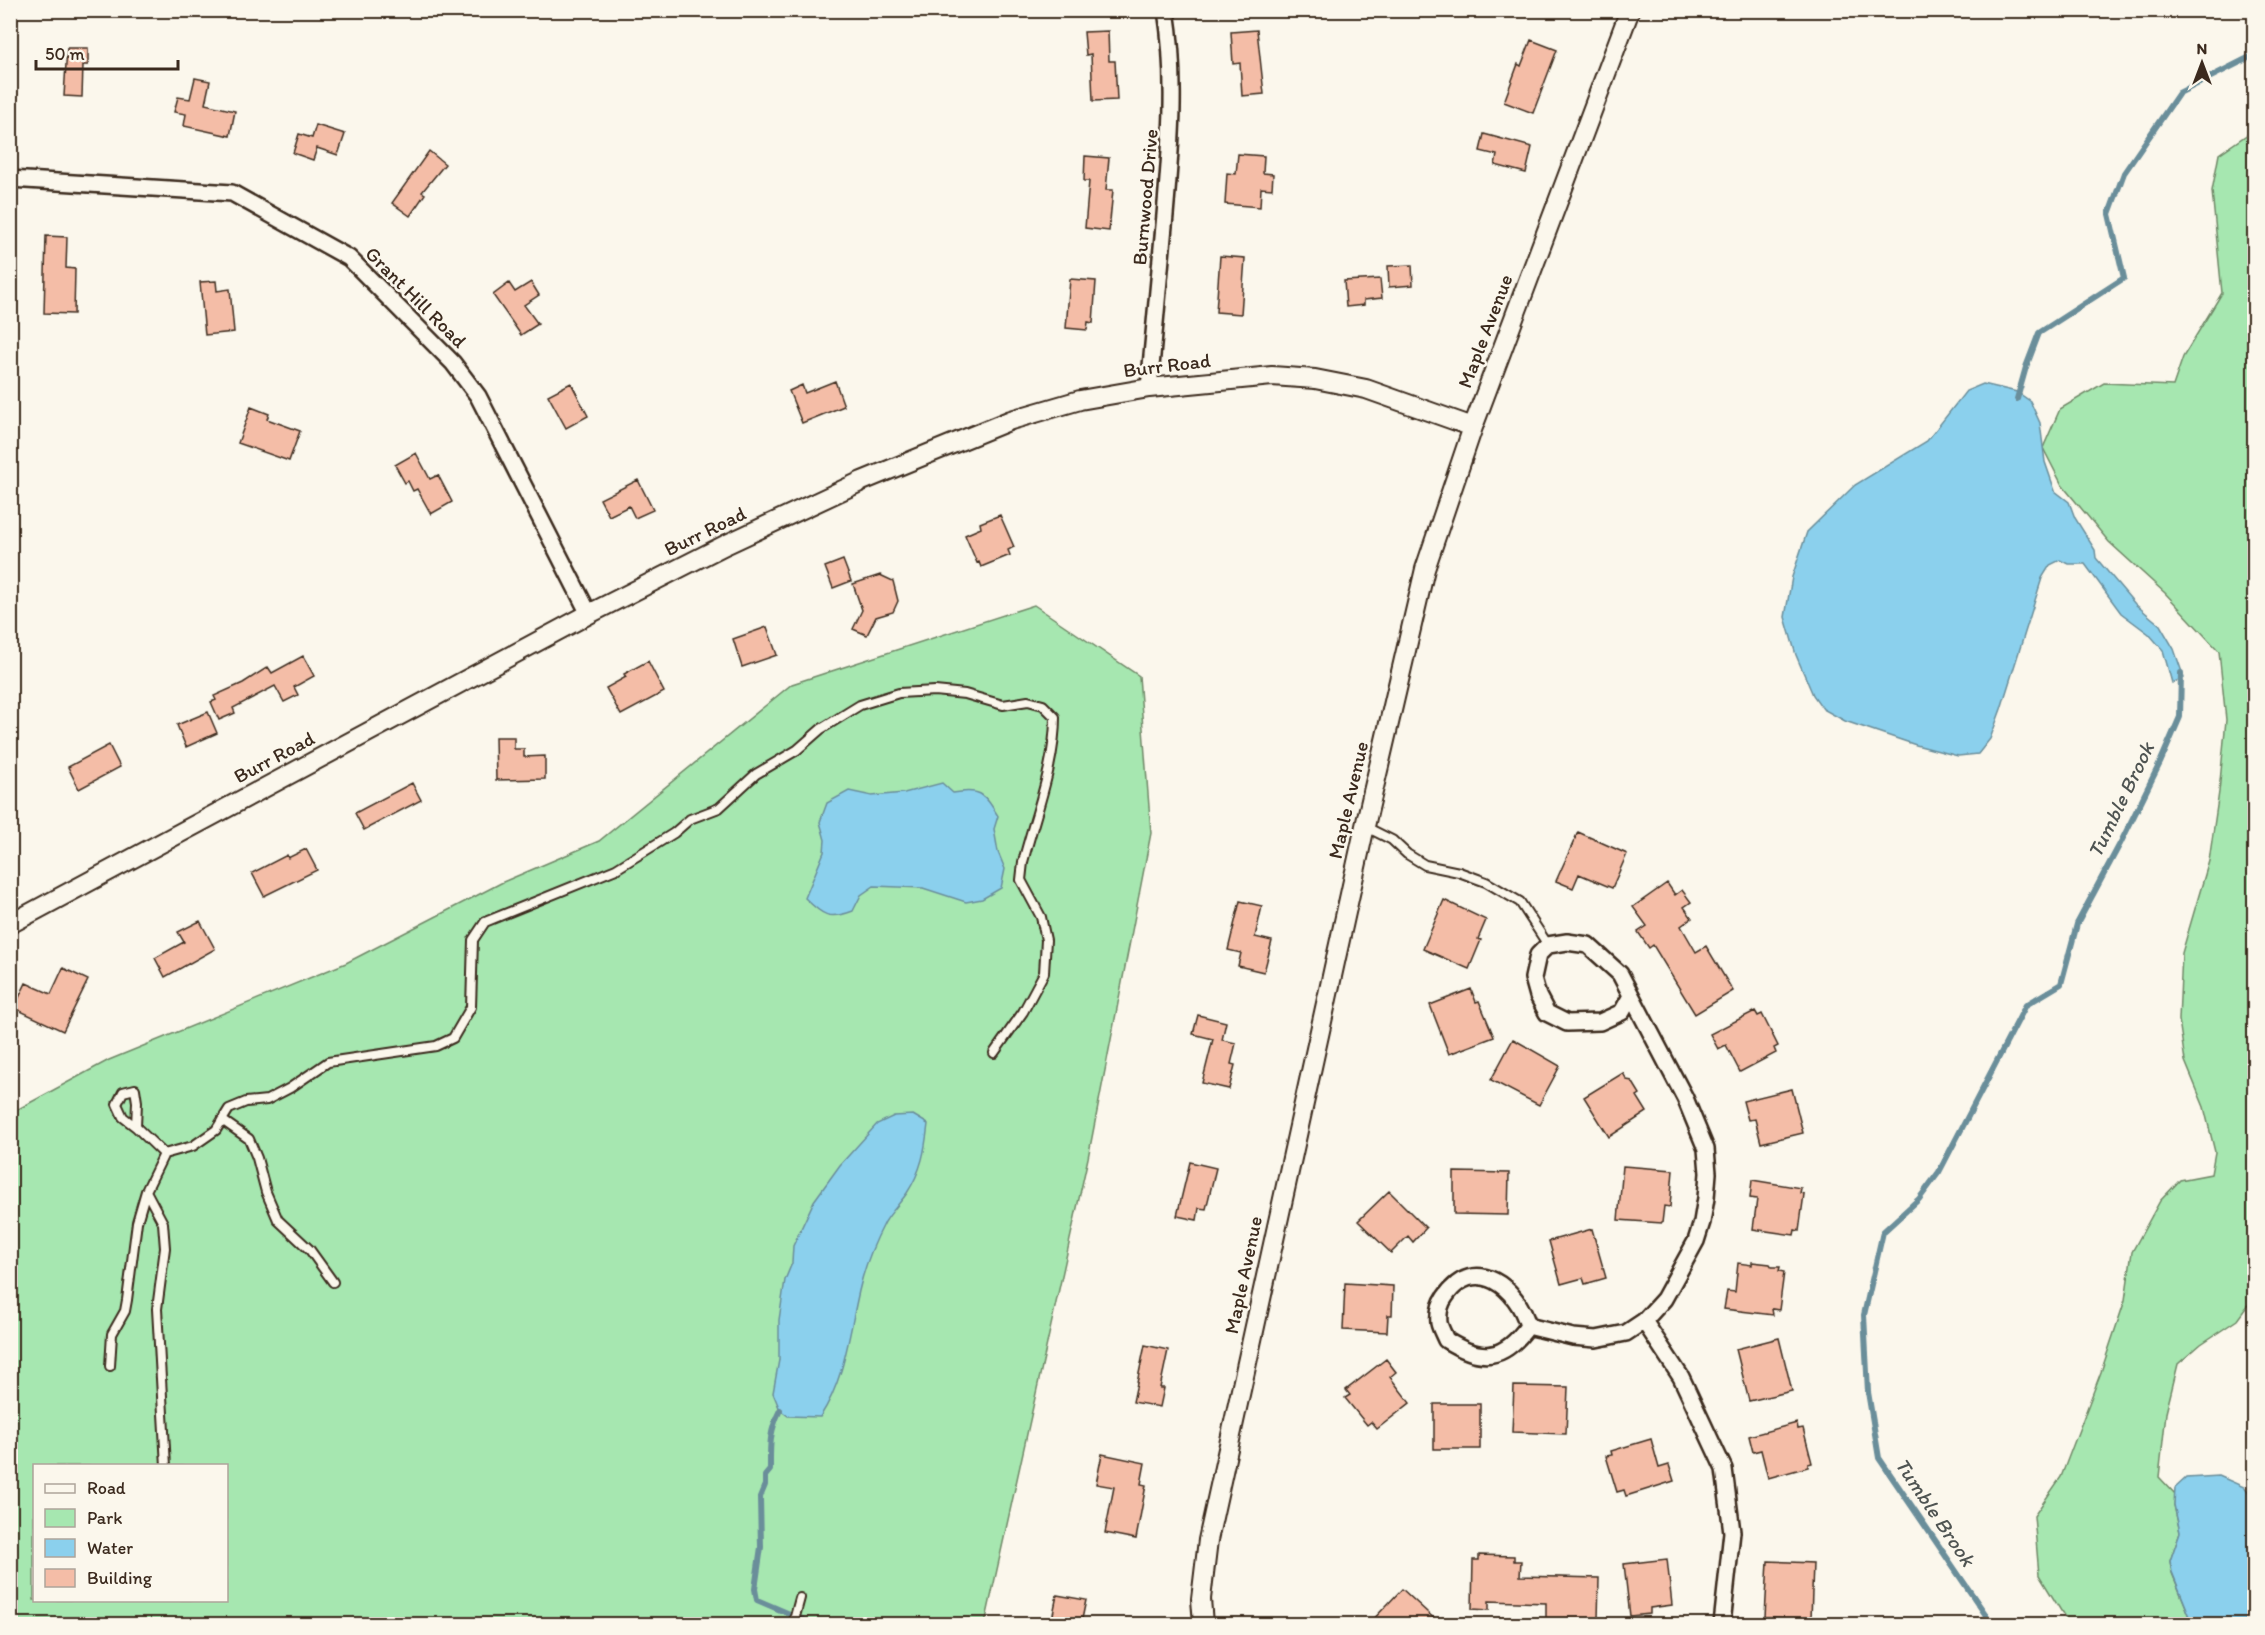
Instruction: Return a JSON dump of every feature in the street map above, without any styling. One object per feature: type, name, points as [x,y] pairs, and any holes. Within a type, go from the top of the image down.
[{"type":"street","name":"Burnwood Drive","points":[[1149,388],[1169,172],[1174,88],[1166,10]]},
{"type":"street","name":"Maple Avenue","points":[[1203,1624],[1201,1599],[1208,1540],[1365,826],[1425,569],[1473,427],[1630,10]]},
{"type":"street","name":"Grant Hill Road","points":[[10,178],[232,193],[349,258],[453,363],[478,396],[589,614]]},
{"type":"street","name":"Burr Road","points":[[10,924],[589,614],[725,545],[862,480],[1011,420],[1080,400],[1149,388],[1272,376],[1315,379],[1366,389],[1473,427]]},
{"type":"street","points":[[1528,1326],[1573,1337],[1596,1339],[1626,1334],[1644,1321],[1664,1299],[1696,1241],[1706,1198],[1708,1173],[1706,1149],[1685,1098],[1620,974],[1588,945],[1567,942],[1548,945],[1538,955],[1533,978],[1538,996],[1547,1013],[1567,1023],[1600,1022],[1622,1012],[1631,996]]},
{"type":"street","points":[[1482,1276],[1498,1282],[1512,1295],[1524,1310],[1528,1326],[1512,1345],[1493,1356],[1478,1355],[1446,1340],[1439,1323],[1440,1304],[1450,1290],[1464,1280],[1482,1276]]},
{"type":"street","points":[[1644,1321],[1681,1377],[1724,1469],[1732,1532],[1722,1624]]},
{"type":"lane","points":[[110,1365],[112,1334],[125,1311],[137,1222],[146,1191],[164,1154],[193,1146],[216,1130],[230,1109],[246,1102],[267,1100],[290,1088],[328,1062],[436,1047],[453,1038],[471,1007],[473,940],[485,922],[616,869],[674,832],[690,819],[719,808],[756,774],[797,750],[821,729],[860,705],[899,693],[935,691],[965,694],[1003,705],[1028,701],[1043,705],[1055,717],[1055,734],[1050,758],[1023,862],[1021,880],[1041,917],[1046,940],[1044,973],[1023,1012],[994,1053]]},
{"type":"lane","points":[[1365,826],[1392,840],[1407,854],[1425,865],[1459,872],[1486,882],[1520,902],[1548,945]]},
{"type":"lane","points":[[136,1127],[135,1089],[123,1092],[117,1104],[123,1117],[164,1154]]},
{"type":"lane","points":[[222,1120],[249,1140],[278,1220],[310,1250],[333,1282]]},
{"type":"lane","points":[[146,1191],[163,1223],[165,1248],[158,1309],[166,1464]]},
{"type":"lane","points":[[794,1622],[800,1598]]},
{"type":"green space","points":[[2254,130],[2254,1297],[2237,1320],[2201,1344],[2178,1364],[2166,1413],[2159,1477],[2176,1495],[2174,1505],[2180,1532],[2170,1561],[2172,1573],[2193,1624],[2069,1624],[2039,1575],[2034,1516],[2061,1477],[2101,1372],[2125,1300],[2132,1252],[2160,1201],[2180,1180],[2211,1174],[2215,1152],[2204,1107],[2185,1061],[2179,1020],[2182,953],[2209,861],[2226,720],[2219,651],[2165,593],[2109,542],[2062,485],[2043,448],[2060,409],[2104,383],[2173,386],[2183,357],[2222,293],[2212,191],[2219,154]]},
{"type":"green space","points":[[1034,605],[1139,676],[1151,833],[1088,1158],[985,1624],[11,1624],[11,1113],[109,1060],[346,963],[503,882],[599,841],[792,684]]},
{"type":"water","points":[[1983,384],[2017,392],[2030,401],[2040,423],[2045,462],[2055,491],[2069,502],[2075,518],[2095,550],[2096,558],[2135,604],[2160,625],[2174,649],[2184,678],[2172,683],[2163,650],[2149,634],[2121,613],[2085,564],[2068,564],[2060,560],[2050,565],[2042,578],[1990,739],[1978,754],[1958,756],[1916,745],[1845,721],[1823,709],[1813,695],[1796,655],[1785,617],[1792,577],[1807,532],[1855,485],[1927,441],[1966,391]]},
{"type":"water","points":[[942,783],[953,793],[969,791],[980,794],[985,797],[998,816],[994,829],[998,852],[1005,869],[1001,888],[982,899],[966,902],[923,888],[874,886],[861,895],[853,911],[832,916],[817,909],[805,898],[824,852],[825,840],[820,822],[827,803],[849,791],[872,796],[904,793]]},
{"type":"water","points":[[913,1115],[928,1124],[922,1160],[907,1193],[885,1222],[870,1256],[861,1282],[845,1356],[835,1387],[820,1417],[788,1416],[780,1410],[773,1393],[779,1360],[779,1320],[785,1280],[792,1263],[793,1246],[814,1201],[840,1165],[877,1124],[894,1116]]},
{"type":"water","points":[[2219,1476],[2244,1487],[2254,1500],[2254,1624],[2193,1624],[2172,1572],[2170,1561],[2180,1532],[2174,1505],[2175,1488],[2186,1478]]},
{"type":"building","points":[[1257,30],[1264,94],[1242,96],[1240,63],[1233,64],[1231,32]]},
{"type":"building","points":[[1108,31],[1109,61],[1115,61],[1117,100],[1093,101],[1091,54],[1086,55],[1084,32]]},
{"type":"building","points":[[1531,40],[1557,50],[1533,113],[1504,102],[1518,64],[1521,66]]},
{"type":"building","points":[[67,48],[88,48],[88,65],[83,65],[82,97],[64,96]]},
{"type":"building","points":[[195,78],[210,81],[205,104],[235,111],[230,136],[184,126],[186,114],[174,112],[178,97],[190,99]]},
{"type":"building","points":[[316,125],[345,134],[338,155],[317,148],[313,160],[293,153],[299,134],[312,138]]},
{"type":"building","points":[[1484,134],[1532,147],[1526,173],[1495,165],[1497,155],[1480,151]]},
{"type":"building","points":[[429,151],[445,164],[422,192],[425,194],[410,216],[392,203]]},
{"type":"building","points":[[1238,154],[1264,156],[1263,173],[1273,174],[1272,189],[1261,188],[1260,207],[1225,204],[1227,173],[1236,174]]},
{"type":"building","points":[[1085,156],[1109,158],[1106,190],[1113,190],[1109,231],[1085,228],[1089,181],[1084,181]]},
{"type":"building","points":[[46,236],[67,237],[66,268],[75,269],[74,314],[44,313]]},
{"type":"building","points":[[1220,256],[1245,258],[1241,314],[1216,312]]},
{"type":"building","points":[[1412,265],[1413,285],[1389,287],[1388,266]]},
{"type":"building","points":[[1070,279],[1096,281],[1093,323],[1088,322],[1087,330],[1066,328]]},
{"type":"building","points":[[1380,279],[1382,298],[1364,300],[1364,305],[1346,307],[1344,281]]},
{"type":"building","points":[[216,281],[217,291],[230,289],[234,332],[205,335],[200,282]]},
{"type":"building","points":[[531,282],[539,295],[524,305],[538,324],[521,335],[493,295],[509,283],[515,292]]},
{"type":"building","points":[[835,381],[844,406],[802,423],[789,391],[802,385],[805,393]]},
{"type":"building","points":[[571,383],[588,416],[566,428],[548,395]]},
{"type":"building","points":[[251,407],[269,414],[267,419],[300,431],[289,461],[238,443]]},
{"type":"building","points":[[416,453],[430,479],[438,475],[452,502],[431,514],[417,489],[413,491],[408,481],[405,483],[395,465]]},
{"type":"building","points":[[638,480],[653,510],[635,518],[629,506],[609,516],[600,499]]},
{"type":"building","points":[[1000,515],[1014,547],[1008,550],[1010,555],[981,567],[965,535],[981,528],[980,523]]},
{"type":"building","points":[[843,560],[851,581],[833,588],[825,567]]},
{"type":"building","points":[[880,575],[893,581],[898,601],[893,612],[876,617],[867,635],[853,629],[862,610],[853,584]]},
{"type":"building","points":[[767,627],[777,655],[742,667],[733,639]]},
{"type":"building","points":[[303,656],[314,676],[294,687],[298,695],[284,702],[275,686],[233,708],[235,713],[219,720],[211,702],[216,700],[214,696],[243,683],[268,667],[272,673]]},
{"type":"building","points":[[648,661],[664,692],[621,715],[606,688],[626,677],[624,674]]},
{"type":"building","points":[[208,712],[217,733],[186,747],[177,725]]},
{"type":"building","points":[[495,737],[514,737],[514,749],[524,749],[524,757],[545,756],[545,779],[496,780]]},
{"type":"building","points":[[109,745],[120,767],[79,789],[68,767]]},
{"type":"building","points":[[412,783],[421,800],[364,830],[355,813]]},
{"type":"building","points":[[1578,832],[1627,854],[1612,888],[1579,874],[1573,888],[1556,881]]},
{"type":"building","points":[[306,849],[317,870],[264,896],[252,873],[287,855],[288,858]]},
{"type":"building","points":[[1667,883],[1675,895],[1682,890],[1691,902],[1684,907],[1692,918],[1681,926],[1696,952],[1706,946],[1733,991],[1695,1014],[1653,945],[1649,948],[1638,932],[1647,926],[1633,907]]},
{"type":"building","points":[[1444,900],[1486,920],[1478,939],[1481,940],[1469,969],[1423,949]]},
{"type":"building","points":[[1240,901],[1262,906],[1255,937],[1272,941],[1264,972],[1238,966],[1241,953],[1228,950]]},
{"type":"building","points":[[200,921],[215,949],[165,977],[155,958],[184,942],[178,932]]},
{"type":"building","points":[[63,968],[88,980],[63,1031],[14,1008],[26,983],[51,994]]},
{"type":"building","points":[[1471,989],[1476,1002],[1479,1001],[1494,1037],[1449,1054],[1430,1005]]},
{"type":"building","points":[[1755,1011],[1758,1016],[1762,1014],[1778,1046],[1774,1048],[1776,1053],[1740,1072],[1726,1045],[1718,1049],[1710,1034]]},
{"type":"building","points":[[1198,1015],[1226,1022],[1222,1040],[1236,1043],[1231,1064],[1235,1065],[1229,1089],[1202,1083],[1213,1039],[1193,1034]]},
{"type":"building","points":[[1513,1039],[1560,1066],[1539,1105],[1491,1080]]},
{"type":"building","points":[[1623,1073],[1627,1080],[1632,1081],[1640,1094],[1637,1096],[1647,1112],[1609,1137],[1584,1097]]},
{"type":"building","points":[[1792,1089],[1803,1133],[1761,1143],[1755,1119],[1748,1120],[1743,1101]]},
{"type":"building","points":[[1190,1162],[1216,1168],[1206,1209],[1199,1208],[1197,1220],[1177,1216]]},
{"type":"building","points":[[1623,1166],[1673,1170],[1670,1207],[1664,1206],[1662,1223],[1618,1220]]},
{"type":"building","points":[[1454,1172],[1509,1173],[1508,1215],[1454,1214]]},
{"type":"building","points":[[1752,1180],[1801,1188],[1800,1193],[1804,1194],[1799,1231],[1795,1230],[1794,1235],[1753,1229],[1757,1199],[1750,1198]]},
{"type":"building","points":[[1389,1191],[1426,1228],[1413,1242],[1408,1236],[1391,1253],[1358,1221]]},
{"type":"building","points":[[1592,1229],[1606,1278],[1585,1284],[1583,1278],[1561,1284],[1549,1241]]},
{"type":"building","points":[[1752,1262],[1780,1267],[1779,1271],[1784,1272],[1779,1310],[1772,1309],[1773,1315],[1724,1309],[1727,1291],[1735,1292],[1738,1263],[1752,1265]]},
{"type":"building","points":[[1345,1283],[1393,1286],[1392,1315],[1388,1315],[1387,1332],[1343,1330]]},
{"type":"building","points":[[1779,1338],[1792,1391],[1749,1401],[1736,1349]]},
{"type":"building","points":[[1145,1345],[1168,1350],[1160,1388],[1164,1388],[1160,1407],[1133,1402]]},
{"type":"building","points":[[1386,1359],[1396,1372],[1390,1377],[1410,1403],[1377,1429],[1371,1422],[1367,1425],[1345,1398],[1350,1395],[1346,1390]]},
{"type":"building","points":[[1514,1386],[1568,1387],[1566,1434],[1512,1432]]},
{"type":"building","points":[[1434,1404],[1480,1404],[1480,1449],[1434,1449]]},
{"type":"building","points":[[1797,1423],[1798,1429],[1803,1428],[1812,1463],[1808,1464],[1808,1467],[1768,1478],[1761,1450],[1753,1452],[1749,1436]]},
{"type":"building","points":[[1651,1439],[1659,1468],[1669,1465],[1674,1481],[1626,1496],[1624,1490],[1617,1492],[1606,1456],[1612,1455],[1611,1451]]},
{"type":"building","points":[[1102,1454],[1145,1463],[1141,1484],[1146,1485],[1136,1539],[1105,1533],[1114,1487],[1096,1484]]},
{"type":"building","points":[[1479,1555],[1514,1556],[1514,1561],[1521,1561],[1520,1576],[1599,1578],[1598,1620],[1546,1619],[1546,1603],[1489,1601],[1489,1610],[1472,1609],[1473,1560],[1479,1560]]},
{"type":"building","points":[[1667,1559],[1672,1605],[1650,1608],[1650,1614],[1630,1616],[1624,1564]]},
{"type":"building","points":[[1768,1561],[1813,1563],[1811,1619],[1765,1617]]},
{"type":"building","points":[[1402,1589],[1440,1624],[1369,1624]]},
{"type":"building","points":[[1057,1595],[1086,1600],[1081,1624],[1051,1624]]},
{"type":"waterway","name":"Tumble Brook","points":[[2017,399],[2039,333],[2124,278],[2109,214],[2124,173],[2179,93],[2254,55]]},
{"type":"waterway","name":"Tumble Brook","points":[[1992,1624],[1879,1458],[1868,1392],[1864,1315],[1883,1232],[1919,1199],[1939,1172],[2026,1005],[2061,984],[2077,924],[2121,842],[2180,717],[2181,673]]},
{"type":"waterway","points":[[780,1410],[772,1432],[770,1470],[765,1476],[765,1485],[760,1497],[761,1547],[755,1589],[757,1600],[813,1624]]}]
